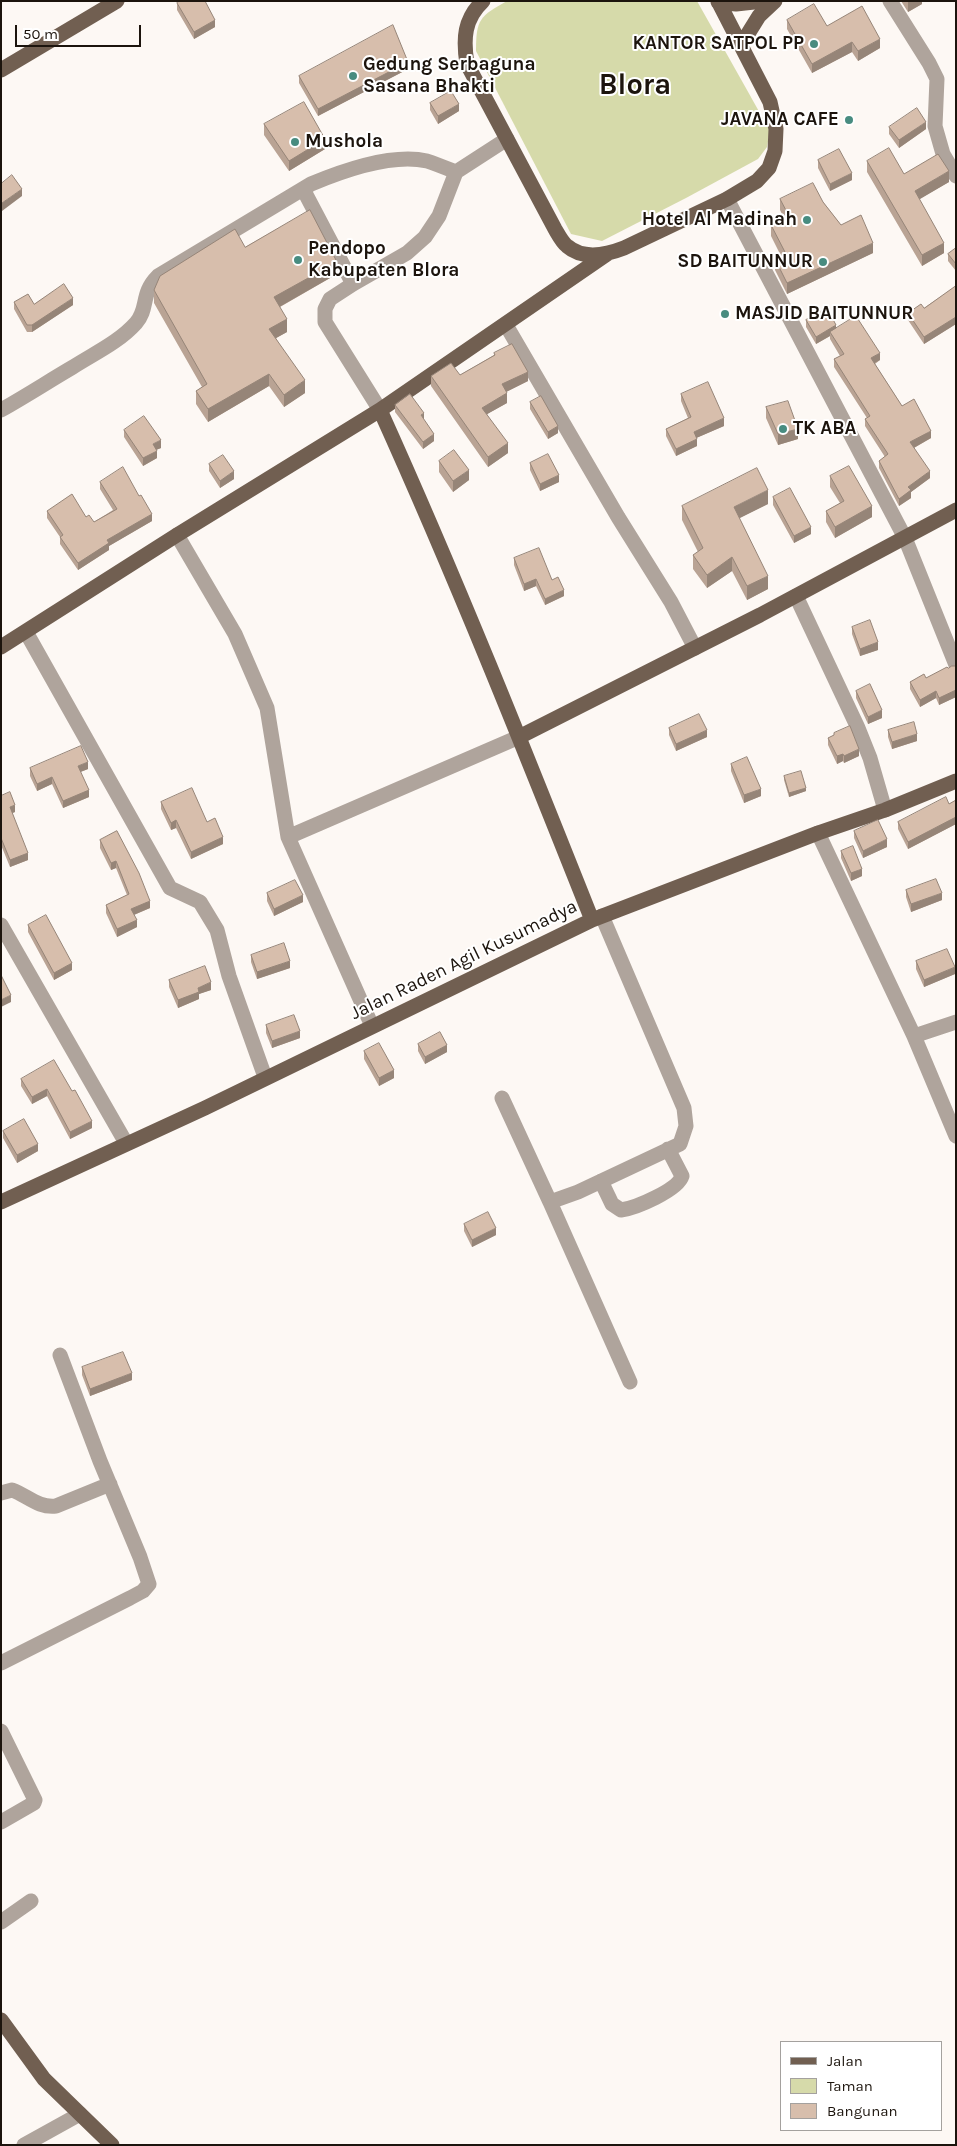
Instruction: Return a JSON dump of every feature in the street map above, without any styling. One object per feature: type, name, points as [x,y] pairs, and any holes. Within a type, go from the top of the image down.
[{"type":"main road","points":[[1,70],[117,1]]},
{"type":"main road","points":[[484,1],[475,9],[467,24],[464,44],[467,64],[555,229],[567,246],[584,254],[607,254]]},
{"type":"main road","points":[[718,1],[736,4],[763,1]]},
{"type":"main road","points":[[1,647],[176,535],[380,410],[607,254],[727,199],[757,181],[769,168],[775,151],[776,129],[770,102],[718,1]]},
{"type":"main road","points":[[741,45],[759,16],[775,1]]},
{"type":"main road","points":[[380,410],[420,498],[519,737],[597,918]]},
{"type":"main road","points":[[519,737],[796,596],[956,510]]},
{"type":"main road","name":"Jalan Raden Agil Kusumadya","points":[[1,1202],[205,1108],[265,1077],[597,918],[818,833],[885,810],[956,781]]},
{"type":"main road","points":[[1,2020],[44,2079],[112,2145]]},
{"type":"street","points":[[890,1],[930,63],[936,79],[935,126],[943,154],[956,176]]},
{"type":"street","points":[[380,410],[324,322],[325,309],[330,299],[407,253],[425,237],[439,216],[456,172],[507,139]]},
{"type":"street","points":[[1,410],[120,338],[137,322],[143,311],[144,297],[148,287],[158,276],[303,190],[338,173],[371,163],[425,161],[456,172]]},
{"type":"street","points":[[303,190],[353,284]]},
{"type":"street","points":[[727,199],[905,538],[956,665]]},
{"type":"street","points":[[506,325],[618,517],[671,602],[695,648]]},
{"type":"street","points":[[176,535],[235,634],[267,708],[288,837],[372,1026]]},
{"type":"street","points":[[796,596],[858,728],[870,758],[885,810]]},
{"type":"street","points":[[26,632],[170,888],[200,902],[210,916],[217,930],[229,976],[265,1077]]},
{"type":"street","points":[[288,837],[519,737]]},
{"type":"street","points":[[818,833],[914,1036],[956,1136]]},
{"type":"street","points":[[550,1202],[601,1181],[680,1144],[686,1126],[684,1108],[597,918]]},
{"type":"street","points":[[1,925],[126,1143]]},
{"type":"street","points":[[914,1036],[956,1022]]},
{"type":"street","points":[[502,1098],[630,1382]]},
{"type":"street","points":[[601,1181],[612,1204],[621,1210],[629,1209],[670,1190],[680,1181],[682,1176],[668,1149]]},
{"type":"street","points":[[1,1662],[130,1598],[143,1591],[149,1584],[133,1538],[60,1355]]},
{"type":"street","points":[[1,1493],[12,1490],[37,1504],[48,1507],[56,1506],[110,1484]]},
{"type":"street","points":[[1,1730],[34,1800],[34,1803],[1,1822]]},
{"type":"street","points":[[1,1922],[31,1902]]},
{"type":"street","points":[[24,2145],[80,2114]]},
{"type":"green space","points":[[507,1],[697,1],[770,131],[767,147],[758,159],[602,241],[571,234],[476,51],[477,32],[481,20],[485,15]]},
{"type":"building","points":[[180,1],[205,1],[215,20],[194,32],[177,3]]},
{"type":"building","points":[[814,4],[827,26],[862,6],[880,39],[858,51],[852,42],[812,64],[787,20]]},
{"type":"building","name":"Gedung Serbaguna Sasana Bhakti","points":[[393,25],[408,62],[318,109],[299,76]]},
{"type":"building","points":[[451,91],[459,104],[438,116],[430,103]]},
{"type":"building","name":"Mushola","points":[[304,102],[325,139],[289,161],[264,124]]},
{"type":"building","points":[[917,108],[926,122],[899,140],[889,127]]},
{"type":"building","points":[[889,148],[904,174],[938,154],[949,171],[915,191],[944,243],[922,255],[867,161]]},
{"type":"building","points":[[839,149],[852,173],[830,184],[818,160]]},
{"type":"building","points":[[12,175],[22,189],[2,203],[1,184]]},
{"type":"building","points":[[813,183],[823,202],[841,225],[861,215],[873,243],[787,283],[775,259],[786,254],[771,225],[789,216],[780,199]]},
{"type":"building","points":[[310,210],[337,262],[274,297],[287,319],[269,329],[305,380],[284,395],[269,374],[208,409],[196,391],[207,384],[154,290],[160,276],[235,229],[245,247]]},
{"type":"building","points":[[956,248],[956,264],[948,254]]},
{"type":"building","points":[[64,284],[73,298],[32,325],[27,325],[14,302],[28,294],[34,304]]},
{"type":"building","points":[[956,286],[956,317],[924,337],[908,313],[921,304],[924,308]]},
{"type":"building","points":[[827,308],[836,325],[816,337],[806,320]]},
{"type":"building","points":[[856,316],[880,353],[871,358],[902,406],[914,399],[931,431],[910,442],[930,471],[908,487],[911,490],[899,499],[879,461],[888,454],[865,419],[870,416],[834,359],[844,354],[830,332]]},
{"type":"building","points":[[512,344],[528,372],[502,384],[507,393],[482,408],[508,443],[488,457],[431,376],[451,363],[460,375]]},
{"type":"building","points":[[708,382],[724,418],[694,432],[697,439],[676,449],[666,429],[691,417],[681,394]]},
{"type":"building","points":[[410,394],[424,413],[421,415],[434,434],[423,442],[395,405]]},
{"type":"building","points":[[541,396],[558,426],[548,432],[530,402]]},
{"type":"building","points":[[788,401],[798,429],[778,434],[766,407]]},
{"type":"building","points":[[144,416],[161,440],[153,444],[157,451],[143,458],[124,430]]},
{"type":"building","points":[[454,450],[469,470],[453,481],[439,461]]},
{"type":"building","points":[[548,454],[559,475],[540,484],[530,463]]},
{"type":"building","points":[[223,455],[234,471],[220,481],[209,464]]},
{"type":"building","points":[[849,466],[872,506],[835,527],[826,511],[844,501],[830,476]]},
{"type":"building","points":[[123,467],[139,496],[141,495],[152,514],[107,540],[109,543],[78,563],[60,537],[63,535],[47,511],[72,494],[86,517],[89,515],[94,522],[117,509],[100,482]]},
{"type":"building","points":[[757,468],[768,490],[734,507],[768,576],[747,586],[732,557],[707,575],[693,555],[703,548],[682,506]]},
{"type":"building","points":[[790,488],[811,527],[794,536],[773,497]]},
{"type":"building","points":[[539,548],[552,580],[558,577],[564,590],[545,599],[536,579],[524,584],[514,558]]},
{"type":"building","points":[[870,620],[878,642],[860,649],[852,627]]},
{"type":"building","points":[[956,666],[956,690],[939,698],[936,691],[920,700],[910,682],[924,674],[926,678]]},
{"type":"building","points":[[870,684],[882,710],[868,717],[856,691]]},
{"type":"building","points":[[699,714],[707,730],[676,744],[669,728]]},
{"type":"building","points":[[914,722],[917,734],[892,742],[888,730]]},
{"type":"building","points":[[850,726],[859,749],[844,756],[843,754],[837,756],[828,738],[834,735],[834,733]]},
{"type":"building","points":[[81,746],[88,762],[78,766],[89,790],[63,801],[52,777],[37,784],[30,768]]},
{"type":"building","points":[[747,757],[761,789],[744,795],[731,764]]},
{"type":"building","points":[[801,771],[806,788],[789,793],[784,776]]},
{"type":"building","points":[[192,788],[207,822],[215,818],[223,837],[191,852],[176,820],[171,823],[161,802]]},
{"type":"building","points":[[10,792],[15,805],[10,807],[28,853],[10,860],[1,838],[1,796]]},
{"type":"building","points":[[946,797],[949,804],[956,800],[956,817],[908,842],[898,822]]},
{"type":"building","points":[[878,820],[887,839],[863,851],[854,831]]},
{"type":"building","points":[[117,831],[139,873],[150,901],[131,909],[137,920],[117,929],[106,905],[129,894],[116,861],[111,863],[100,840]]},
{"type":"building","points":[[853,846],[862,869],[851,873],[841,851]]},
{"type":"building","points":[[936,879],[942,893],[911,904],[906,890]]},
{"type":"building","points":[[295,880],[303,895],[274,909],[267,893]]},
{"type":"building","points":[[46,915],[72,963],[54,973],[28,925]]},
{"type":"building","points":[[284,943],[290,961],[257,972],[251,955]]},
{"type":"building","points":[[947,949],[955,967],[924,980],[916,961]]},
{"type":"building","points":[[205,966],[211,982],[198,988],[199,992],[178,1000],[169,980]]},
{"type":"building","points":[[1,975],[11,995],[1,1000]]},
{"type":"building","points":[[294,1015],[300,1031],[272,1041],[266,1025]]},
{"type":"building","points":[[440,1032],[447,1045],[425,1057],[418,1044]]},
{"type":"building","points":[[379,1043],[394,1070],[379,1078],[364,1051]]},
{"type":"building","points":[[54,1060],[72,1091],[75,1090],[92,1121],[70,1132],[47,1089],[32,1097],[21,1079]]},
{"type":"building","points":[[24,1119],[38,1144],[17,1155],[3,1131]]},
{"type":"building","points":[[488,1212],[496,1228],[472,1240],[464,1224]]},
{"type":"building","points":[[123,1352],[132,1373],[90,1389],[82,1367]]},
{"type":"place","name":"KANTOR SATPOL PP","points":[[814,44]]},
{"type":"place","name":"Gedung Serbaguna Sasana Bhakti","points":[[353,76]]},
{"type":"place","name":"JAVANA CAFE","points":[[849,120]]},
{"type":"place","name":"Mushola","points":[[295,142]]},
{"type":"place","name":"Hotel Al Madinah","points":[[807,220]]},
{"type":"place","name":"Pendopo Kabupaten Blora","points":[[298,260]]},
{"type":"place","name":"SD BAITUNNUR","points":[[823,262]]},
{"type":"place","name":"MASJID BAITUNNUR","points":[[725,314]]},
{"type":"place","name":"TK ABA","points":[[783,429]]},
{"type":"district","name":"Blora","points":[[635,86]]}]
